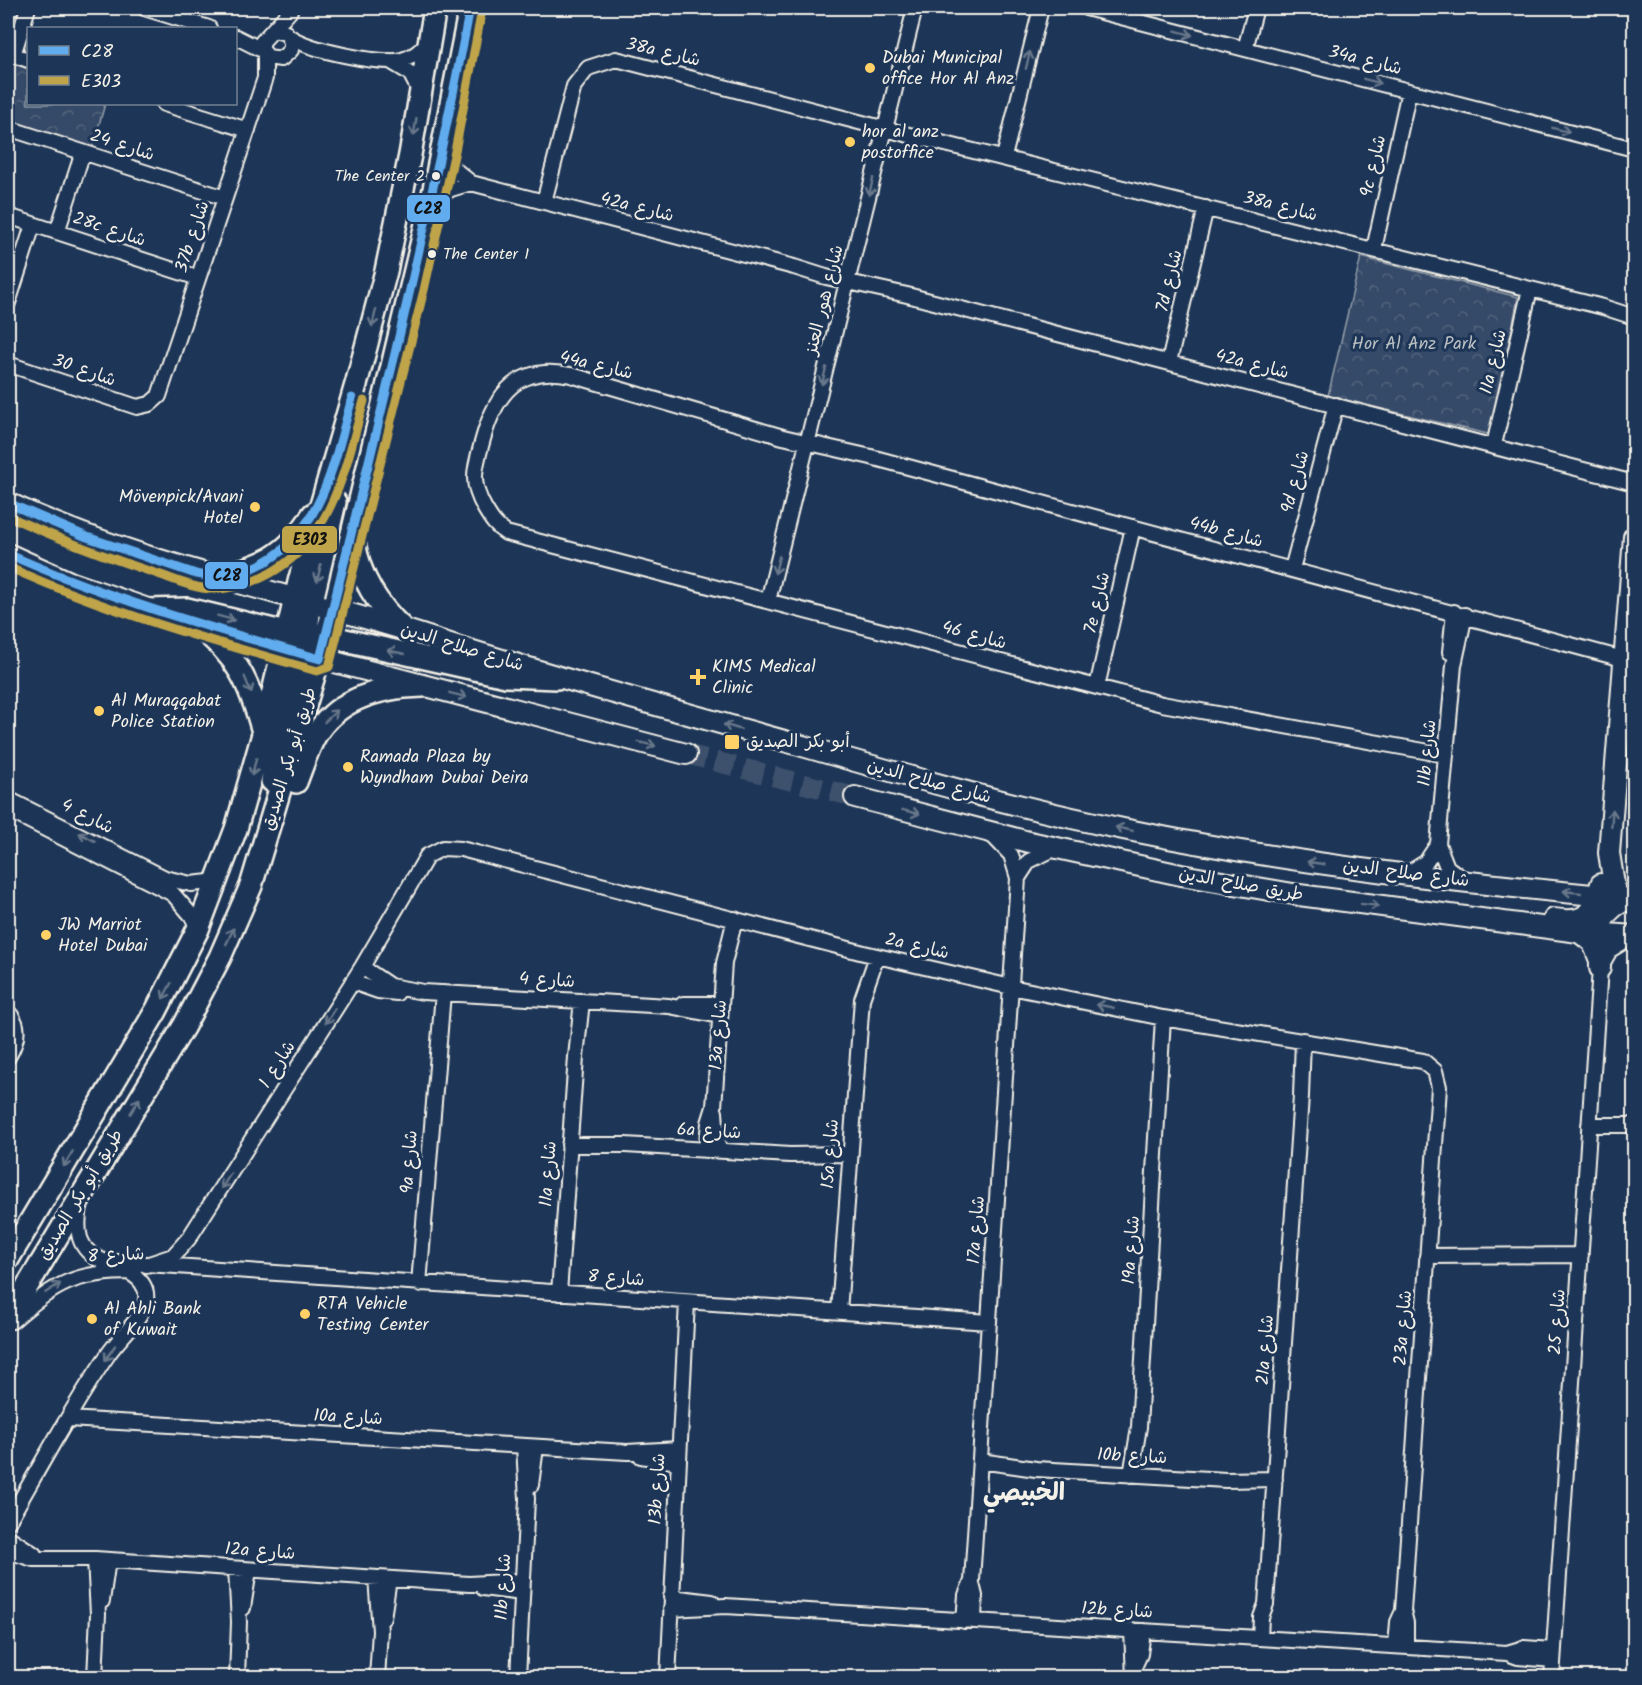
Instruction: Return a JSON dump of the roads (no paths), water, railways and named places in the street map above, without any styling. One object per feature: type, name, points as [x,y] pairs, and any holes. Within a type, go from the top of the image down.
[{"type":"main road","points":[[269,826],[278,746],[304,644],[303,601],[326,486],[371,329],[398,216],[435,8]]},
{"type":"main road","name":"طريق أبو بكر الصديق","points":[[8,1259],[156,1011],[198,929],[236,829],[263,734],[304,644],[334,609],[432,199],[470,8]]},
{"type":"main road","points":[[398,216],[403,232],[403,248],[391,300],[396,312],[405,316]]},
{"type":"main road","points":[[303,601],[335,501],[342,432]]},
{"type":"main road","points":[[212,577],[258,565],[279,555],[303,529],[326,486]]},
{"type":"main road","name":"شارع صلاح الدين","points":[[8,503],[98,541],[212,577],[334,609],[557,678],[927,782],[1063,816],[1268,856],[1466,881],[1620,897]]},
{"type":"main road","points":[[353,535],[356,554],[367,586],[389,616],[404,630]]},
{"type":"main road","points":[[1600,968],[1600,934],[1606,913],[1617,904],[1620,897],[1609,853],[1630,657],[1635,537]]},
{"type":"main road","points":[[8,554],[70,582],[197,626],[506,676],[557,678]]},
{"type":"main road","points":[[148,610],[188,609],[304,644],[423,686],[686,754]]},
{"type":"main road","points":[[197,626],[214,638],[241,671],[250,689],[263,734]]},
{"type":"main road","points":[[269,826],[292,792],[314,737],[335,712],[367,694],[385,689],[423,686]]},
{"type":"main road","name":"طريق صلاح الدين","points":[[855,797],[1057,848],[1240,886],[1569,931],[1635,936]]},
{"type":"main road","name":"طريق أبو بكر الصديق","points":[[8,1318],[184,1026],[220,957],[251,886],[269,826]]},
{"type":"main road","points":[[1418,911],[1436,906],[1454,906],[1569,921],[1585,916],[1595,904],[1620,897]]},
{"type":"street","points":[[27,60],[10,54],[28,8]]},
{"type":"street","points":[[144,8],[207,27]]},
{"type":"street","name":"شارع هور العنز","points":[[768,601],[915,8]]},
{"type":"street","points":[[1004,157],[1041,8]]},
{"type":"street","name":"34a شارع","points":[[1086,8],[1635,149]]},
{"type":"street","points":[[1245,49],[1256,8]]},
{"type":"street","points":[[263,52],[262,42],[290,9]]},
{"type":"street","points":[[285,57],[292,46],[289,37],[290,9]]},
{"type":"street","points":[[238,38],[282,31],[289,37],[316,50],[390,61],[412,56],[430,40]]},
{"type":"street","points":[[238,38],[272,59],[316,50]]},
{"type":"street","name":"37b شارع","points":[[150,404],[161,390],[265,78],[263,52]]},
{"type":"street","name":"37b شارع","points":[[265,78],[285,57]]},
{"type":"street","name":"38a شارع","points":[[544,202],[574,86],[588,68],[606,60],[626,60],[1635,317]]},
{"type":"street","points":[[390,61],[410,73],[421,94]]},
{"type":"street","name":"9c شارع","points":[[1374,249],[1409,91]]},
{"type":"street","points":[[167,105],[248,130]]},
{"type":"street","name":"شارع 24","points":[[8,128],[225,198]]},
{"type":"street","points":[[443,148],[454,169],[471,183]]},
{"type":"street","points":[[57,232],[83,152]]},
{"type":"street","points":[[432,199],[451,189],[471,183]]},
{"type":"street","name":"42a شارع","points":[[471,183],[1588,469],[1635,483]]},
{"type":"street","name":"7d شارع","points":[[1170,362],[1206,208]]},
{"type":"street","name":"28c شارع","points":[[8,216],[198,278]]},
{"type":"street","points":[[8,303],[33,225]]},
{"type":"street","name":"11a شارع","points":[[1494,445],[1530,289]]},
{"type":"street","name":"38a شارع","points":[[1603,307],[1635,310]]},
{"type":"street","name":"شارع 30","points":[[8,364],[130,405],[150,404]]},
{"type":"street","name":"44a شارع","points":[[499,529],[479,499],[474,474],[495,404],[515,383],[528,376],[542,372],[572,375],[758,428],[808,439]]},
{"type":"street","name":"9d شارع","points":[[1292,569],[1336,405]]},
{"type":"street","name":"44b شارع","points":[[808,439],[1572,644],[1630,657]]},
{"type":"street","name":"42a شارع","points":[[1588,469],[1635,476]]},
{"type":"street","name":"7e شارع","points":[[1097,687],[1133,527]]},
{"type":"street","name":"شارع 46","points":[[499,529],[513,536],[1195,711],[1446,755]]},
{"type":"street","name":"11b شارع","points":[[1438,844],[1459,613]]},
{"type":"street","name":"شارع 4","points":[[8,799],[106,853],[173,894],[192,916],[198,929]]},
{"type":"street","name":"شارع 4","points":[[8,810],[177,882],[191,884],[218,881]]},
{"type":"street","name":"17a شارع","points":[[969,1621],[975,1596],[972,1584],[979,1467],[1018,878],[1016,866],[1004,844],[984,830]]},
{"type":"street","points":[[1407,874],[1426,862],[1438,844]]},
{"type":"street","points":[[1438,844],[1447,867],[1466,881]]},
{"type":"street","name":"2a شارع","points":[[422,864],[435,851],[452,847],[871,954],[1011,987],[1169,1019],[1416,1059]]},
{"type":"street","points":[[1018,878],[1022,869],[1037,855],[1057,848]]},
{"type":"street","name":"شارع 1","points":[[146,1265],[161,1262],[182,1248],[362,967],[422,864]]},
{"type":"street","name":"13a شارع","points":[[712,1150],[729,918]]},
{"type":"street","points":[[1569,931],[1577,933],[1590,944],[1600,968]]},
{"type":"street","points":[[1600,968],[1610,950],[1635,936]]},
{"type":"street","name":"15a شارع","points":[[839,1312],[848,1160],[862,999],[860,978],[871,954]]},
{"type":"street","name":"شارع 4","points":[[362,967],[390,986],[433,993]]},
{"type":"street","name":"شارع 25","points":[[1552,1677],[1600,968]]},
{"type":"street","name":"شارع 4","points":[[352,982],[385,992],[721,1010]]},
{"type":"street","name":"9a شارع","points":[[419,1284],[437,1042],[433,993]]},
{"type":"street","name":"11a شارع","points":[[559,1293],[576,1057],[577,1001]]},
{"type":"street","points":[[8,1012],[15,1024],[17,1034],[9,1054]]},
{"type":"street","name":"19a شارع","points":[[1136,1475],[1161,1074],[1169,1019]]},
{"type":"street","name":"21a شارع","points":[[1265,1638],[1270,1617],[1266,1606],[1274,1484],[1301,1096],[1308,1041]]},
{"type":"street","name":"23a شارع","points":[[1401,1647],[1407,1623],[1403,1611],[1438,1079],[1430,1065],[1416,1059]]},
{"type":"street","points":[[1590,1120],[1635,1120]]},
{"type":"street","points":[[1590,1120],[1635,1125]]},
{"type":"street","name":"6a شارع","points":[[570,1140],[848,1160]]},
{"type":"street","name":"شارع 8","points":[[82,1193],[77,1231],[86,1250],[103,1261],[242,1273],[989,1322]]},
{"type":"street","points":[[1428,1250],[1521,1257],[1536,1261],[1580,1260]]},
{"type":"street","points":[[8,1522],[109,1353],[143,1308],[146,1293],[144,1286],[140,1280],[128,1272]]},
{"type":"street","name":"شارع 8","points":[[8,1325],[47,1291],[68,1280],[128,1272],[242,1273]]},
{"type":"street","name":"13b شارع","points":[[668,1677],[687,1302]]},
{"type":"street","name":"10a شارع","points":[[68,1419],[678,1455]]},
{"type":"street","name":"11b شارع","points":[[518,1677],[530,1446]]},
{"type":"street","name":"10b شارع","points":[[979,1467],[1274,1484]]},
{"type":"street","name":"12a شارع","points":[[8,1537],[27,1551],[48,1558]]},
{"type":"street","name":"12a شارع","points":[[8,1551],[26,1558],[101,1560],[522,1587]]},
{"type":"street","points":[[95,1677],[101,1560]]},
{"type":"street","points":[[237,1677],[242,1569]]},
{"type":"street","points":[[377,1677],[383,1578]]},
{"type":"street","name":"12b شارع","points":[[671,1603],[1507,1653],[1524,1648],[1553,1655]]},
{"type":"street","points":[[1135,1671],[1140,1654],[1137,1631]]},
{"type":"tunnel","points":[[686,754],[855,797]]},
{"type":"place","name":"Dubai Municipal office Hor Al Anz","points":[[870,68]]},
{"type":"place","name":"hor al anz postoffice","points":[[850,142]]},
{"type":"place","name":"The Center 2","points":[[436,176]]},
{"type":"place","name":"The Center 1","points":[[432,254]]},
{"type":"place","name":"Mövenpick/Avani Hotel","points":[[255,507]]},
{"type":"place","name":"KIMS Medical Clinic","points":[[698,677]]},
{"type":"place","name":"Al Muraqqabat Police Station","points":[[99,711]]},
{"type":"place","name":"أبو بكر الصديق","points":[[732,742]]},
{"type":"place","name":"Ramada Plaza by Wyndham Dubai Deira","points":[[348,767]]},
{"type":"place","name":"JW Marriot Hotel Dubai","points":[[46,935]]},
{"type":"place","name":"RTA Vehicle Testing Center","points":[[305,1314]]},
{"type":"place","name":"Al Ahli Bank of Kuwait","points":[[92,1319]]},
{"type":"district","name":"الخبيصي","points":[[1024,1493]]},
{"type":"park label","name":"Hor Al Anz Park","points":[[1414,344]]}]
